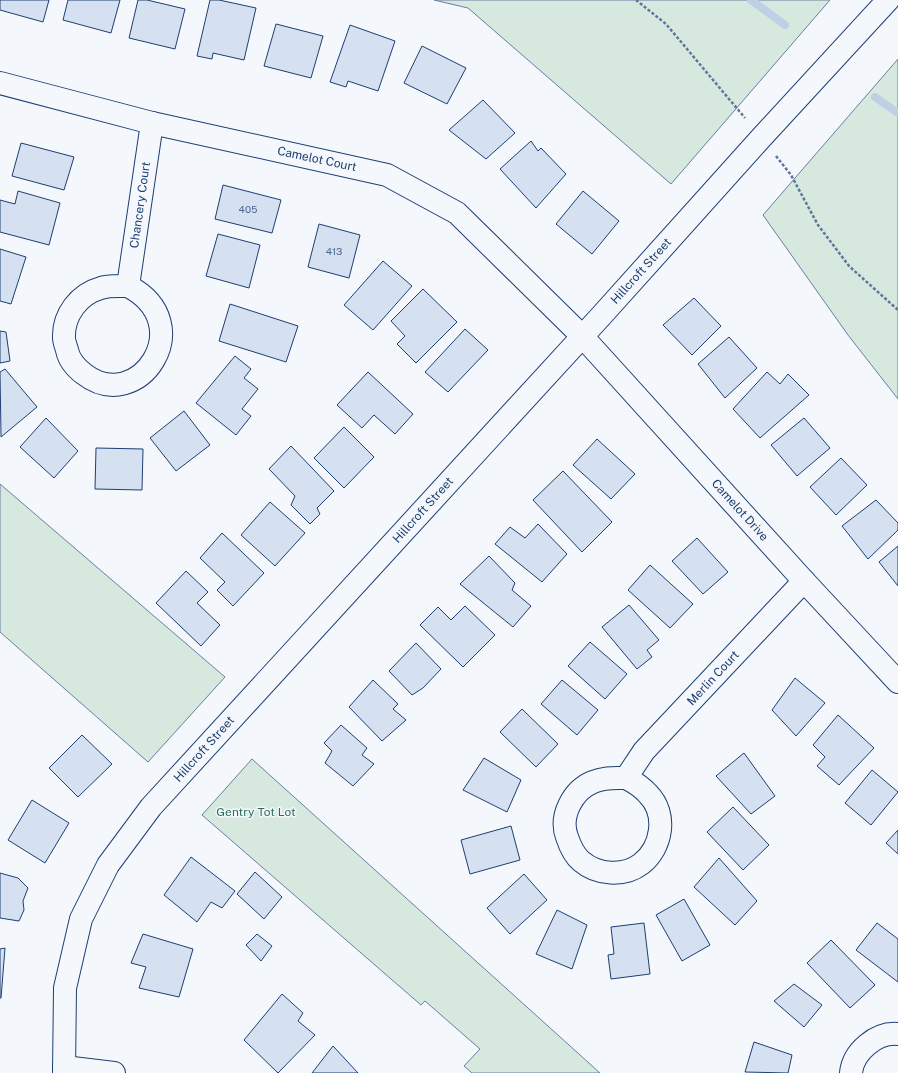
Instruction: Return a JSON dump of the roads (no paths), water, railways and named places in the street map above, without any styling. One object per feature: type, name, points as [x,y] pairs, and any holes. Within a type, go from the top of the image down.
[{"type":"street","name":"Hillcroft Street","points":[[64,1070],[65,988],[81,919],[108,865],[151,808],[888,0]]},
{"type":"street","name":"Camelot Court","points":[[0,82],[152,123],[387,175],[457,213],[582,336]]},
{"type":"street","name":"Chancery Court","points":[[128,286],[152,123]]},
{"type":"street","points":[[128,286],[136,290],[148,301],[157,313],[162,328],[161,344],[156,358],[147,371],[134,380],[119,384],[104,384],[89,378],[76,368],[68,354],[64,338],[66,321],[74,306],[86,294],[101,288],[128,286]]},
{"type":"street","name":"Camelot Drive","points":[[582,336],[804,581],[898,682]]},
{"type":"street","name":"Merlin Court","points":[[626,778],[644,751],[804,581]]},
{"type":"street","points":[[608,778],[626,778],[638,784],[649,794],[658,808],[661,823],[658,839],[651,853],[640,864],[625,871],[610,873],[594,869],[581,861],[571,848],[566,833],[565,818],[570,803],[580,790],[593,782],[608,778]]},
{"type":"street","points":[[851,1073],[851,1069],[857,1055],[867,1044],[880,1037],[898,1034]]},
{"type":"street","points":[[64,1070],[114,1073]]},
{"type":"waterway","points":[[751,0],[785,25]]},
{"type":"waterway","points":[[875,97],[898,113]]},
{"type":"park label","name":"Gentry Tot Lot","points":[[256,812]]}]
